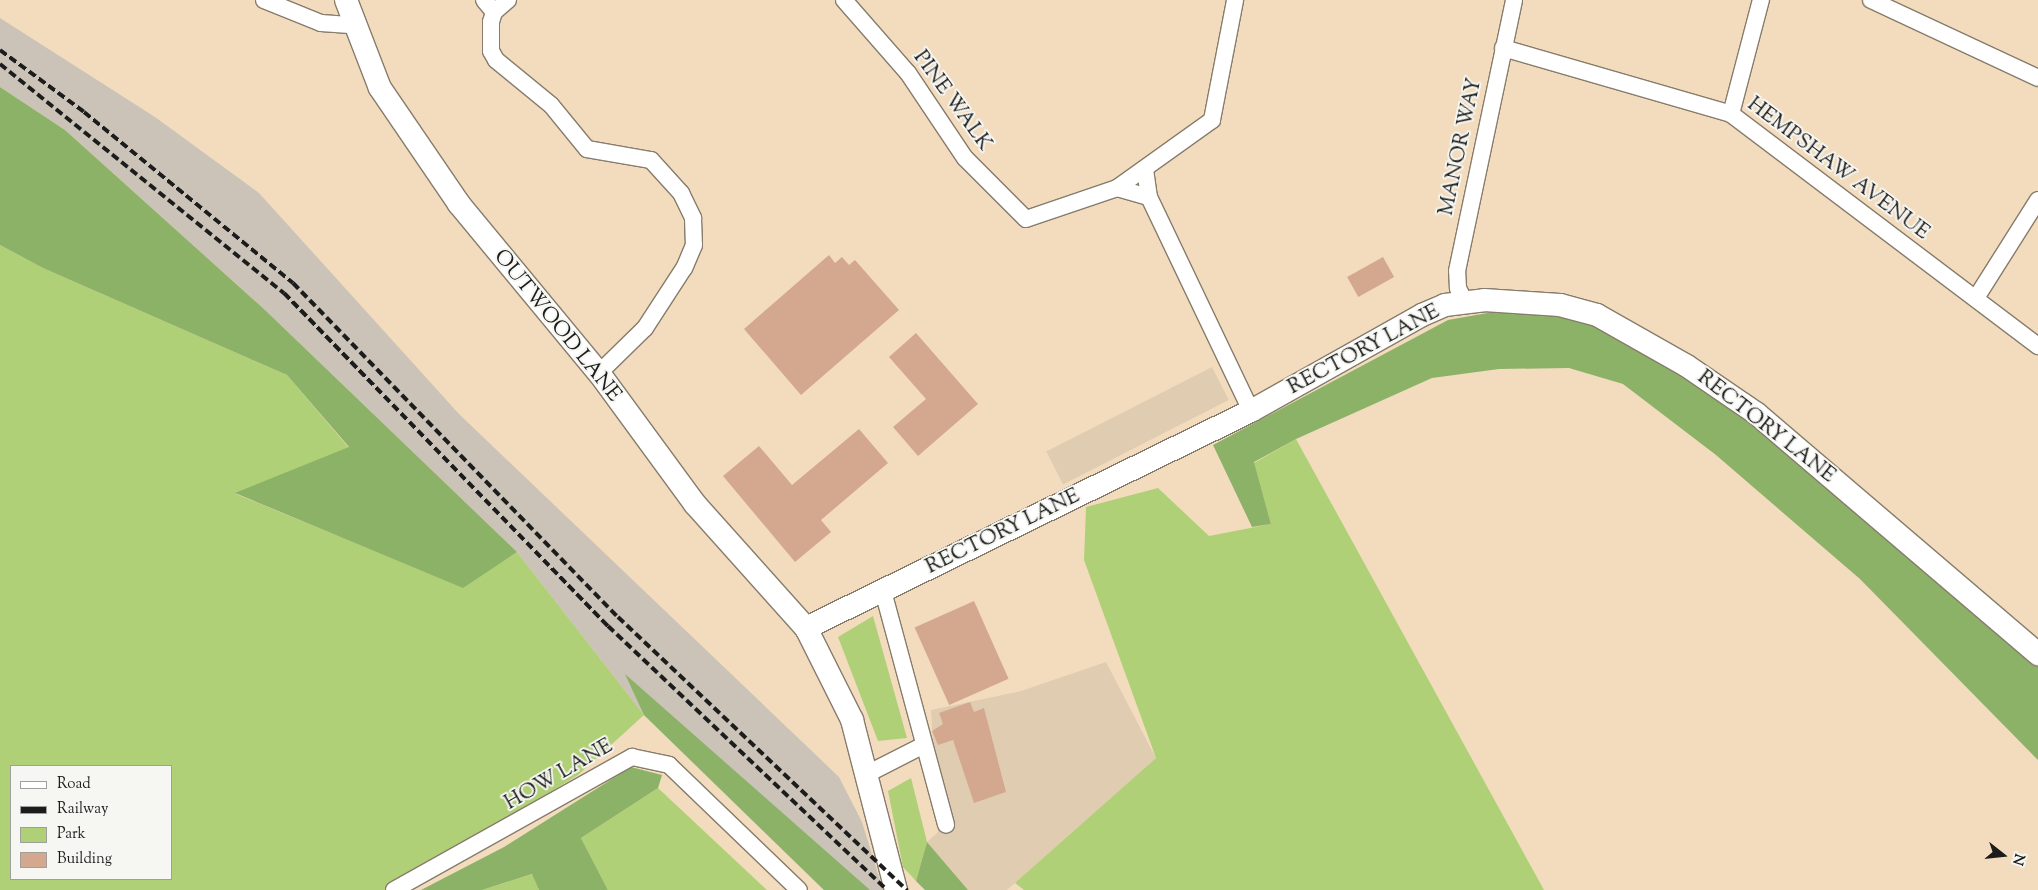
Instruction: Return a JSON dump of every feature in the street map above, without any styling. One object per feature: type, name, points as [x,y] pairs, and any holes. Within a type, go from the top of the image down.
[{"type":"main road","name":"OUTWOOD LANE","points":[[346,0],[353,25],[380,88],[459,204],[599,373],[695,504],[806,628],[838,685],[867,774],[896,890]]},
{"type":"main road","name":"RECTORY LANE","points":[[806,628],[1251,411],[1422,315],[1465,302],[1510,301],[1578,310],[1615,323],[1686,366],[1757,414],[2038,654]]},
{"type":"street","points":[[264,0],[321,23],[353,25]]},
{"type":"street","points":[[508,0],[489,6],[491,51],[496,60],[551,105],[587,149],[651,160],[681,193],[693,218],[694,245],[684,268],[645,328],[599,373]]},
{"type":"street","name":"PINE WALK","points":[[844,0],[908,73],[965,158],[1026,219],[1117,188],[1212,120],[1235,0]]},
{"type":"street","name":"MANOR WAY","points":[[1465,302],[1458,288],[1457,271],[1514,0]]},
{"type":"street","points":[[1731,114],[1761,0]]},
{"type":"street","points":[[1871,0],[2038,78]]},
{"type":"street","name":"HEMPSHAW AVENUE","points":[[1503,48],[1731,114],[2038,346]]},
{"type":"street","points":[[1145,169],[1149,197],[1251,411]]},
{"type":"street","points":[[1117,188],[1149,197]]},
{"type":"street","points":[[1976,298],[2038,200]]},
{"type":"street","points":[[883,591],[922,746],[946,824]]},
{"type":"street","points":[[867,774],[922,746]]},
{"type":"street","name":"HOW LANE","points":[[394,890],[632,757],[669,765],[799,890]]},
{"type":"shaded area","points":[[0,18],[155,117],[259,193],[459,414],[839,777],[862,822],[883,890],[824,890],[644,715],[517,552],[265,310],[65,130],[0,87]]},
{"type":"shaded area","points":[[1212,367],[1229,400],[1063,484],[1046,451]]},
{"type":"shaded area","points":[[1106,662],[1156,758],[1007,890],[968,890],[927,842],[938,832],[931,710],[1021,691]]},
{"type":"green space","points":[[0,87],[65,130],[265,310],[517,552],[463,588],[235,493],[349,447],[287,375],[43,268],[0,245]]},
{"type":"green space","points":[[0,245],[43,268],[287,375],[349,448],[236,494],[463,587],[517,552],[644,715],[578,775],[391,890],[0,890]]},
{"type":"green space","points":[[1493,312],[1547,313],[1597,326],[1665,362],[1748,419],[2038,663],[2038,760],[1860,579],[1716,455],[1623,384],[1569,368],[1499,369],[1432,378],[1296,439],[1254,462],[1271,524],[1252,527],[1213,445],[1448,320]]},
{"type":"green space","points":[[1296,439],[1544,890],[1024,890],[1015,883],[1156,758],[1084,560],[1086,507],[1158,488],[1209,536],[1271,524],[1254,463]]},
{"type":"green space","points":[[873,616],[907,738],[878,741],[838,637]]},
{"type":"green space","points":[[625,674],[870,890],[824,890],[644,715]]},
{"type":"green space","points":[[631,767],[662,775],[658,788],[581,838],[608,890],[539,890],[532,874],[482,890],[421,890],[504,847]]},
{"type":"green space","points":[[911,778],[927,842],[916,881],[903,867],[888,791]]},
{"type":"green space","points":[[658,788],[767,890],[608,890],[581,838]]},
{"type":"green space","points":[[927,842],[968,890],[925,890],[916,881]]},
{"type":"green space","points":[[533,874],[539,890],[482,890]]},
{"type":"building","points":[[829,255],[835,263],[842,257],[849,265],[855,260],[899,310],[801,395],[744,329]]},
{"type":"building","points":[[1383,257],[1394,277],[1358,297],[1347,277]]},
{"type":"building","points":[[916,333],[978,404],[918,456],[893,427],[926,399],[889,357]]},
{"type":"building","points":[[859,429],[888,463],[821,520],[831,532],[795,562],[723,476],[759,446],[792,485]]},
{"type":"building","points":[[974,601],[1009,679],[949,705],[915,627]]},
{"type":"building","points":[[970,702],[974,712],[984,708],[1006,792],[974,803],[953,740],[938,745],[932,731],[943,724],[939,713]]},
{"type":"railway","points":[[0,50],[84,112],[293,283],[618,617],[907,890]]},
{"type":"railway","points":[[0,64],[284,293],[608,626],[887,890]]}]
